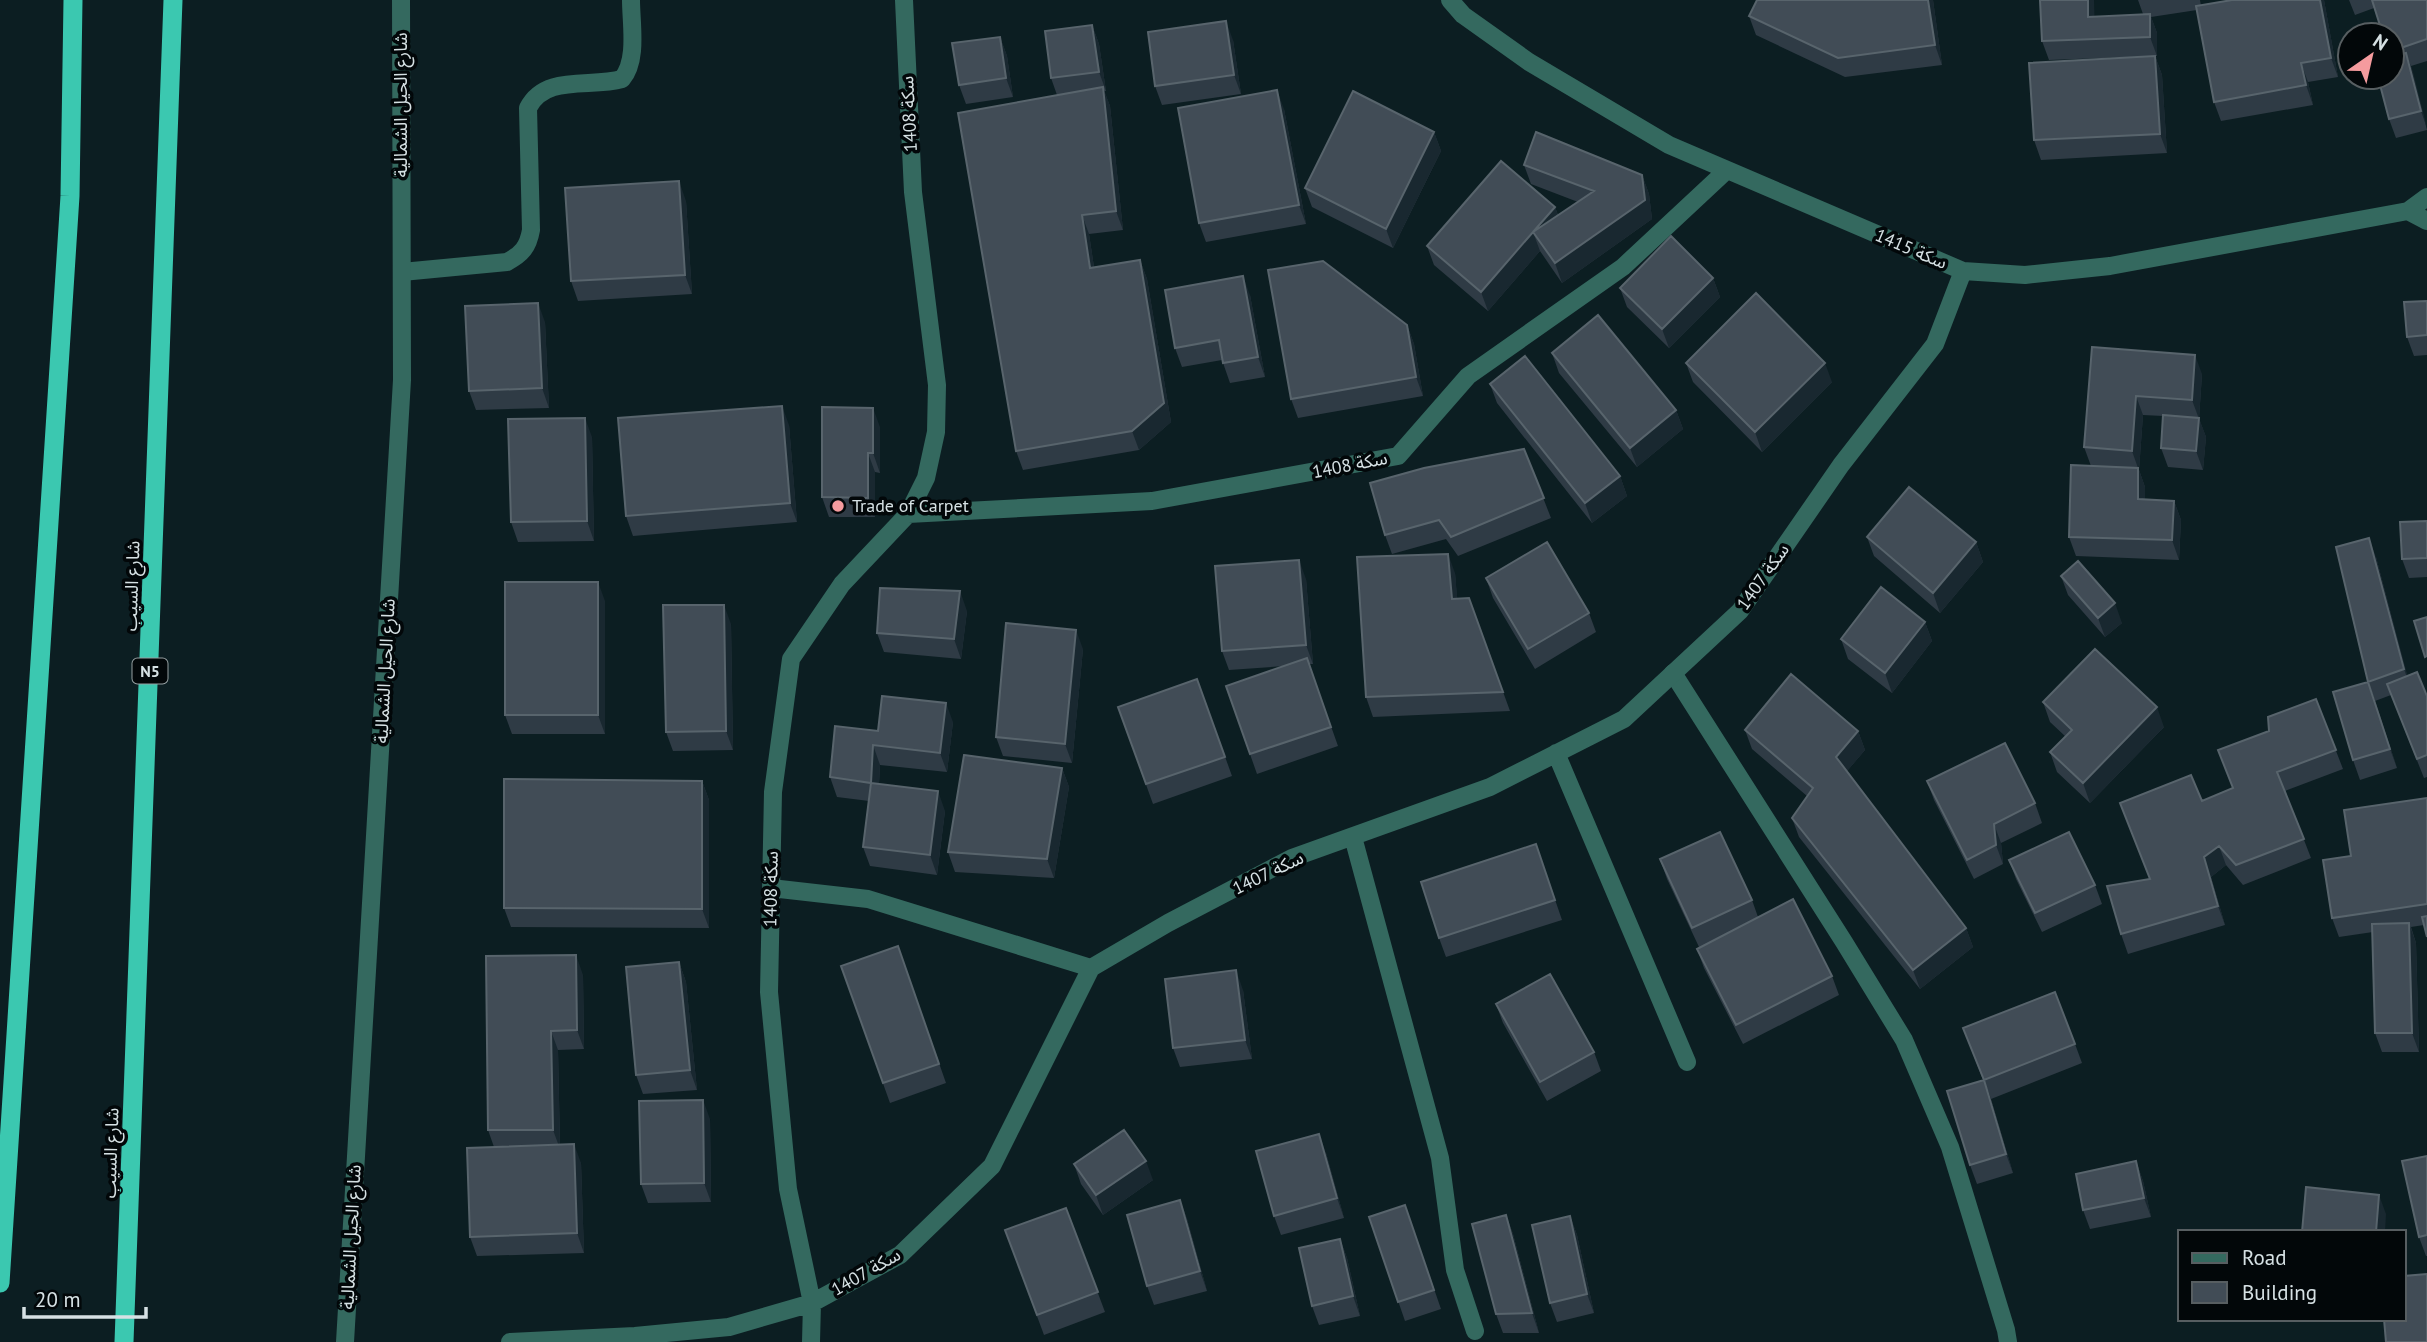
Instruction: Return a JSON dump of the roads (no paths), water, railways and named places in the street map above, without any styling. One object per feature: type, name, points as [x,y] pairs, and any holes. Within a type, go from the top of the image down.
[{"type":"highway","points":[[0,1283],[70,196],[73,0]]},
{"type":"highway","name":"شارع السيب","points":[[124,1342],[173,0]]},
{"type":"street","name":"شارع الحيل الشمالية","points":[[345,1342],[402,380],[401,0]]},
{"type":"street","points":[[402,272],[507,262],[519,255],[528,244],[531,230],[528,108],[534,97],[545,88],[622,79],[631,61],[631,0]]},
{"type":"street","name":"سكة 1408","points":[[811,1342],[812,1303],[788,1189],[769,992],[773,792],[791,659],[842,584],[908,514],[926,478],[936,432],[937,385],[913,192],[904,0]]},
{"type":"street","name":"سكة 1415","points":[[1450,0],[1463,15],[1529,62],[1669,145],[1963,271],[2025,275],[2110,266],[2408,211]]},
{"type":"street","name":"سكة 1408","points":[[908,514],[1152,501],[1398,456],[1468,376],[1623,267],[1727,170]]},
{"type":"street","points":[[2427,197],[2408,211],[2427,220]]},
{"type":"street","name":"سكة 1407","points":[[510,1342],[635,1336],[729,1327],[812,1303],[900,1255],[992,1166],[1091,968],[1168,923],[1292,858],[1490,787],[1623,719],[1740,611],[1841,465],[1935,344],[1963,271]]},
{"type":"street","points":[[1673,673],[1904,1040],[1950,1147],[2008,1342]]},
{"type":"street","points":[[1556,753],[1687,1062]]},
{"type":"street","points":[[1353,836],[1440,1158],[1455,1270],[1475,1331]]},
{"type":"street","points":[[771,888],[868,900],[1091,968]]},
{"type":"place","name":"Trade of Carpet","points":[[838,506]]}]
